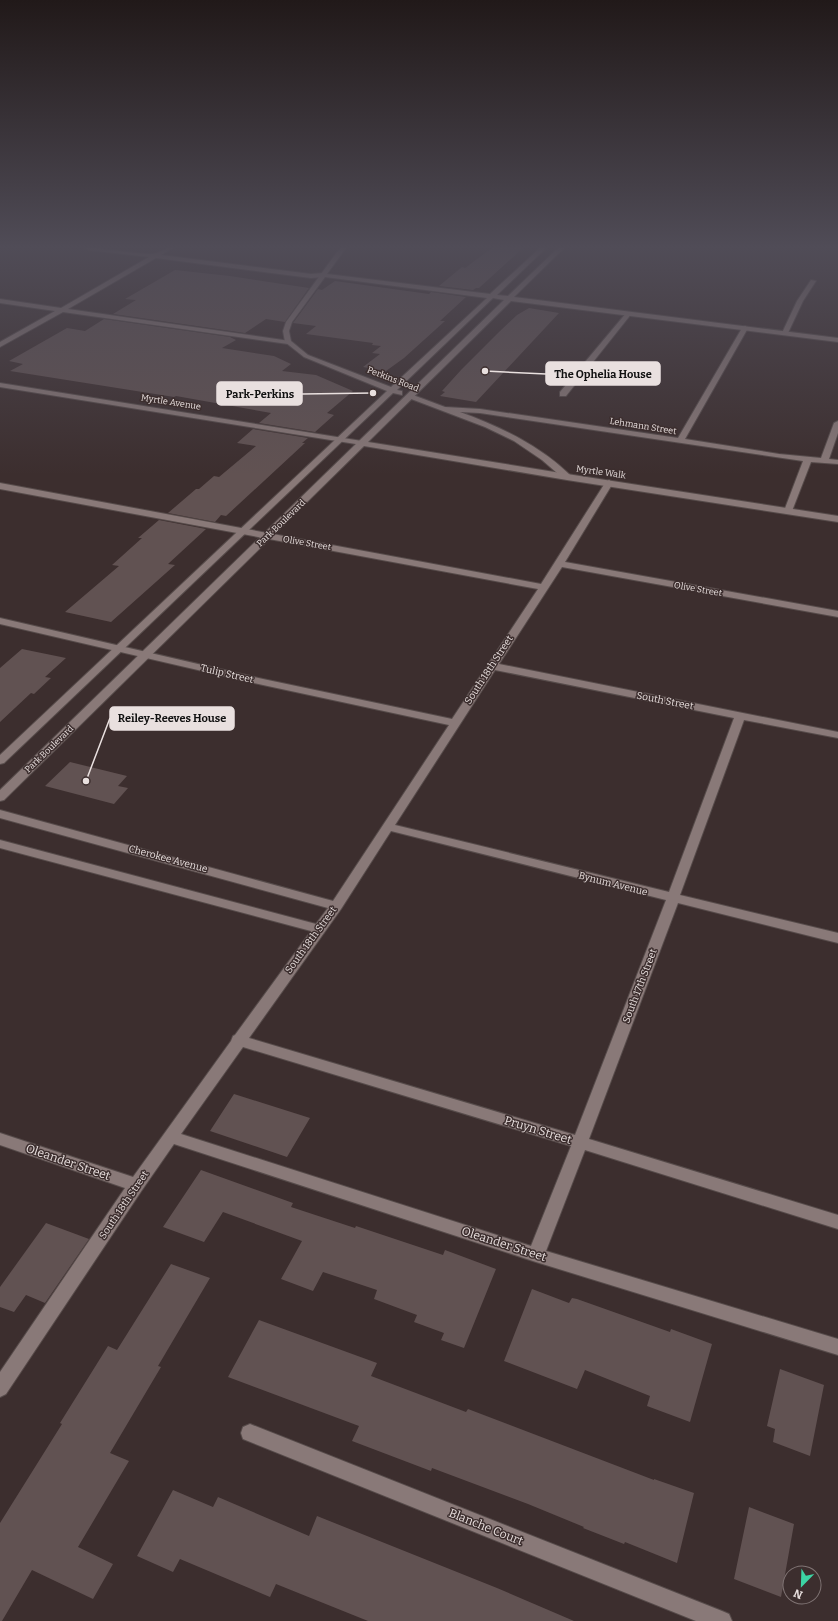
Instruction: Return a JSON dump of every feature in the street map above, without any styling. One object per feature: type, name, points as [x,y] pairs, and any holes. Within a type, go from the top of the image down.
[{"type":"street","points":[[0,345],[39,324]]},
{"type":"street","points":[[154,324],[288,342],[286,331],[288,324]]},
{"type":"street","points":[[0,761],[463,324]]},
{"type":"street","name":"Park Boulevard","points":[[0,797],[484,324]]},
{"type":"street","points":[[563,394],[620,324]]},
{"type":"street","points":[[711,324],[838,340]]},
{"type":"street","points":[[785,333],[789,324]]},
{"type":"street","points":[[680,441],[745,328]]},
{"type":"street","name":"Perkins Road","points":[[288,342],[306,356],[410,397],[446,409],[517,439],[540,453],[566,477]]},
{"type":"street","name":"Myrtle Avenue","points":[[0,385],[362,443]]},
{"type":"street","name":"Lehmann Street","points":[[446,409],[480,411],[680,441],[838,462]]},
{"type":"street","points":[[824,460],[838,423]]},
{"type":"street","name":"Myrtle Walk","points":[[362,443],[609,484],[838,519]]},
{"type":"street","points":[[788,511],[808,459]]},
{"type":"street","name":"South 18th Street","points":[[0,1388],[136,1185],[172,1137],[238,1040],[336,906],[456,723],[542,587],[559,564],[609,484]]},
{"type":"street","name":"Olive Street","points":[[0,486],[542,587]]},
{"type":"street","name":"Olive Street","points":[[559,564],[838,614]]},
{"type":"street","name":"Tulip Street","points":[[0,621],[118,649],[456,723]]},
{"type":"street","name":"South Street","points":[[492,666],[838,735]]},
{"type":"street","name":"South 17th Street","points":[[536,1255],[581,1143],[740,716]]},
{"type":"street","name":"Cherokee Avenue","points":[[0,814],[336,906]]},
{"type":"street","name":"Bynum Avenue","points":[[388,827],[673,899],[838,938]]},
{"type":"street","points":[[0,844],[319,929]]},
{"type":"street","name":"Pruyn Street","points":[[238,1040],[838,1222]]},
{"type":"street","name":"Oleander Street","points":[[172,1137],[536,1255],[838,1347]]},
{"type":"street","name":"Oleander Street","points":[[0,1139],[136,1185]]},
{"type":"street","name":"Blanche Court","points":[[250,1433],[722,1621]]},
{"type":"building","points":[[97,324],[137,324],[230,337],[236,340],[222,348],[274,356],[291,364],[282,371],[316,375],[353,391],[327,413],[334,415],[315,432],[259,423],[271,413],[176,396],[174,397],[10,371],[23,364],[9,361],[67,328],[85,331]]},
{"type":"building","points":[[180,324],[259,324],[245,333]]},
{"type":"building","points":[[298,324],[442,324],[404,358],[386,371],[363,367],[380,354],[372,353],[381,346],[372,345],[373,343],[306,334],[316,326]]},
{"type":"building","points":[[508,324],[549,324],[476,402],[440,396],[445,392],[442,391],[461,370]]},
{"type":"building","points":[[253,429],[308,438],[302,443],[305,443],[226,516],[221,515],[215,522],[168,513],[214,476],[219,477],[256,446],[237,443]]},
{"type":"building","points":[[159,520],[206,529],[168,564],[175,565],[111,622],[65,612],[119,566],[112,565],[142,538],[138,538]]},
{"type":"building","points":[[22,649],[66,658],[45,677],[51,678],[34,694],[31,693],[0,722],[0,668]]},
{"type":"building","points":[[70,762],[127,776],[118,786],[128,788],[114,804],[45,786]]},
{"type":"building","points":[[234,1094],[310,1118],[287,1157],[210,1131]]},
{"type":"building","points":[[201,1170],[293,1203],[291,1207],[355,1228],[356,1226],[443,1255],[445,1250],[496,1269],[464,1348],[441,1340],[444,1333],[414,1322],[417,1315],[374,1299],[377,1290],[323,1272],[313,1291],[281,1279],[302,1241],[223,1212],[204,1242],[163,1227]]},
{"type":"building","points":[[46,1223],[89,1239],[45,1303],[26,1295],[14,1312],[0,1307],[0,1287]]},
{"type":"building","points":[[171,1264],[210,1278],[158,1366],[161,1367],[110,1453],[129,1461],[78,1547],[113,1564],[93,1599],[32,1570],[2,1621],[0,1621],[0,1523],[62,1424],[60,1423],[108,1346],[117,1350]]},
{"type":"building","points":[[532,1289],[569,1303],[572,1298],[577,1299],[670,1332],[671,1329],[712,1344],[690,1422],[647,1406],[650,1396],[585,1370],[577,1389],[504,1361]]},
{"type":"building","points":[[259,1320],[377,1363],[371,1376],[466,1412],[468,1409],[654,1480],[694,1493],[677,1563],[625,1542],[624,1544],[583,1528],[584,1527],[528,1504],[432,1468],[431,1471],[352,1441],[359,1426],[228,1377]]},
{"type":"building","points":[[780,1369],[824,1385],[810,1456],[773,1442],[775,1429],[767,1426]]},
{"type":"building","points":[[173,1490],[213,1507],[218,1497],[309,1536],[317,1516],[497,1588],[574,1621],[368,1621],[276,1584],[270,1597],[180,1559],[173,1572],[137,1556]]},
{"type":"building","points":[[749,1507],[794,1524],[787,1565],[782,1565],[781,1597],[734,1579]]},
{"type":"place","name":"The Ophelia House","points":[[485,371]]},
{"type":"place","name":"Park-Perkins","points":[[373,393]]},
{"type":"place","name":"Reiley-Reeves House","points":[[86,781]]}]
